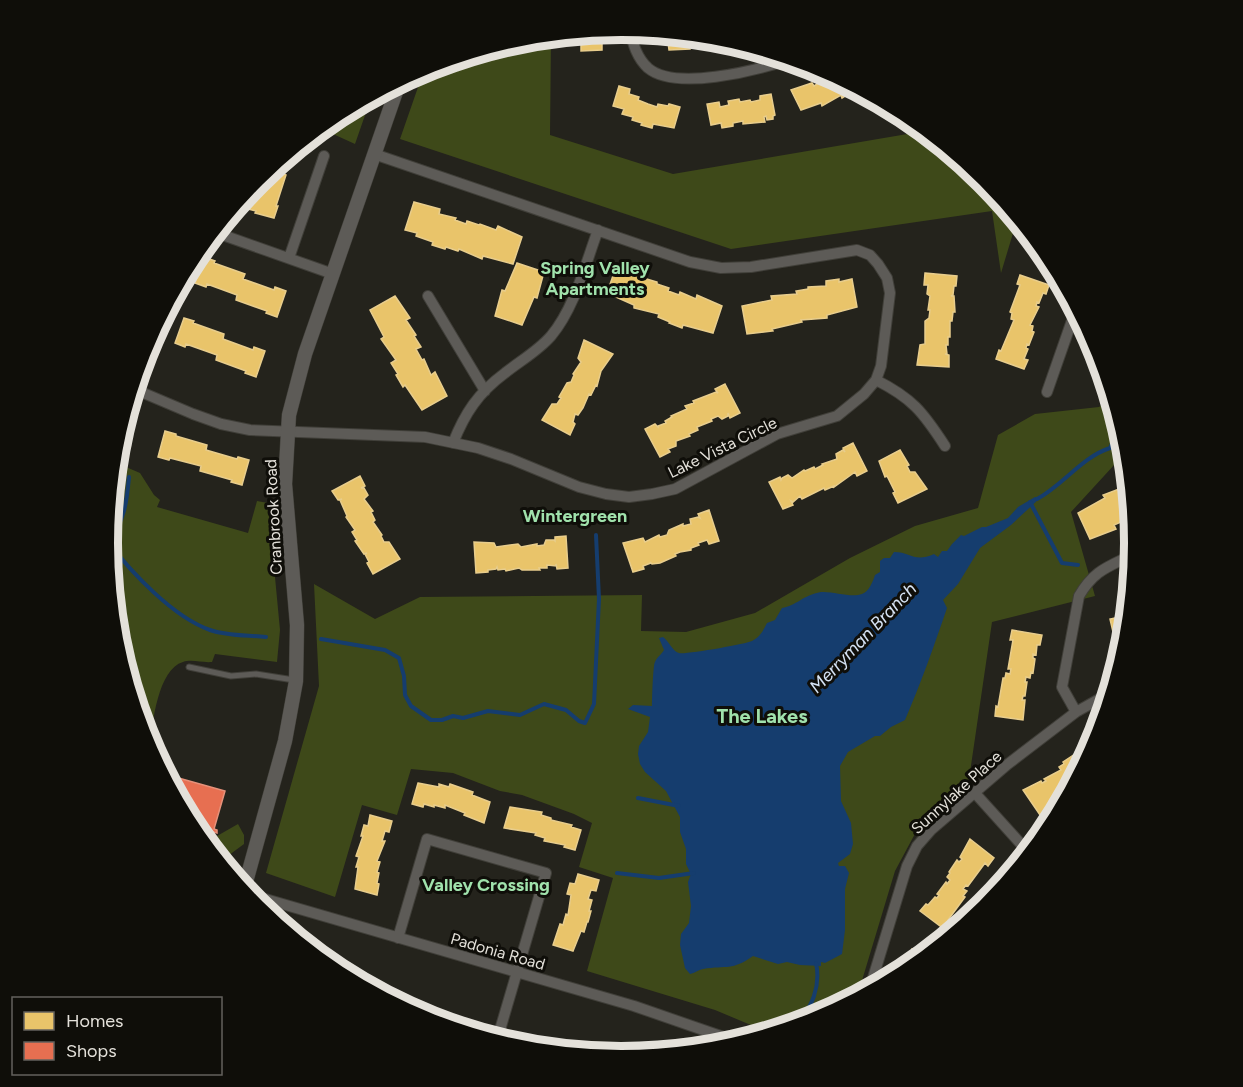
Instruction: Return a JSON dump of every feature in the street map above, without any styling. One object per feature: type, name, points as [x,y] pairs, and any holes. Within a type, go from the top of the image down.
[{"type":"street","points":[[632,41],[639,58],[648,68],[663,76],[686,78],[740,72],[772,64]]},
{"type":"street","name":"Cranbrook Road","points":[[247,879],[285,741],[296,681],[297,625],[285,484],[286,433],[298,376],[395,94]]},
{"type":"street","name":"Lake Vista Circle","points":[[142,392],[221,424],[250,430],[425,437],[453,443],[511,459],[579,486],[606,494],[629,497],[675,489],[777,434],[837,416],[852,406],[876,380],[881,366],[890,294],[887,278],[870,255],[857,250],[751,267],[720,268],[690,262],[374,154]]},
{"type":"street","points":[[289,258],[324,156]]},
{"type":"street","points":[[453,443],[464,416],[485,391],[503,374],[536,351],[551,336],[562,320],[598,230]]},
{"type":"street","points":[[223,235],[333,274]]},
{"type":"street","points":[[428,296],[485,391]]},
{"type":"street","points":[[1047,392],[1072,320]]},
{"type":"street","points":[[876,380],[897,390],[911,401],[924,414],[945,446]]},
{"type":"street","points":[[1076,712],[1062,687],[1079,596],[1096,573],[1124,559]]},
{"type":"street","name":"Sunnylake Place","points":[[873,979],[907,866],[917,846],[931,830],[974,792],[1076,712],[1100,699]]},
{"type":"street","points":[[974,792],[1023,847]]},
{"type":"street","points":[[398,938],[427,839],[546,873],[500,1031]]},
{"type":"street","name":"Padonia Road","points":[[266,899],[634,1006],[724,1036]]},
{"type":"lane","points":[[189,667],[231,676],[256,675],[296,681]]},
{"type":"lane","points":[[711,1038],[714,1032]]},
{"type":"green space","points":[[551,46],[550,135],[673,174],[913,133],[953,165],[1014,229],[1001,273],[992,211],[731,249],[400,139],[419,83],[491,58]]},
{"type":"green space","points":[[367,110],[355,144],[331,133]]},
{"type":"green space","points":[[1104,403],[1117,461],[1071,512],[1095,596],[992,622],[968,786],[917,830],[895,871],[860,986],[814,1008],[757,1028],[715,1010],[587,971],[613,878],[579,867],[592,823],[522,795],[500,791],[453,773],[411,769],[397,815],[362,805],[335,897],[266,873],[319,686],[314,584],[375,619],[420,597],[642,595],[641,631],[686,632],[755,613],[850,558],[915,526],[978,508],[998,435],[1035,414],[1099,407]]},
{"type":"green space","points":[[125,468],[140,473],[154,495],[160,500],[157,507],[248,533],[257,501],[268,503],[280,630],[277,662],[215,654],[212,662],[183,662],[174,667],[162,686],[152,724],[136,674],[123,609],[118,544]]},
{"type":"green space","points":[[238,824],[244,835],[244,844],[227,856],[214,838]]},
{"type":"water","points":[[1035,497],[1040,498],[1011,525],[980,548],[958,584],[943,600],[947,608],[905,720],[848,752],[840,766],[841,801],[851,823],[853,844],[850,854],[838,863],[839,866],[845,866],[849,873],[845,889],[845,930],[842,954],[825,963],[821,962],[821,966],[787,962],[778,964],[753,956],[734,966],[703,969],[690,974],[685,968],[680,945],[681,934],[689,923],[691,906],[688,882],[691,874],[686,864],[686,849],[680,832],[680,817],[666,791],[645,772],[640,764],[639,746],[648,732],[650,717],[628,709],[633,705],[652,706],[654,664],[664,650],[659,638],[663,637],[679,653],[715,649],[752,641],[759,636],[767,623],[775,620],[782,608],[821,592],[862,594],[869,589],[875,575],[880,572],[880,561],[890,558],[894,552],[917,557],[934,554],[938,557],[942,551],[947,551],[961,535],[964,536],[1008,518],[1018,507]]},
{"type":"building: Homes","points":[[602,41],[602,50],[581,51],[581,43]]},
{"type":"building: Homes","points":[[668,43],[689,45],[690,49],[669,50]]},
{"type":"building: Homes","points":[[821,82],[848,94],[842,98],[841,95],[822,106],[821,103],[801,110],[791,90],[812,83],[814,86]]},
{"type":"building: Homes","points":[[619,86],[630,89],[629,94],[639,97],[638,100],[648,104],[657,107],[658,104],[668,106],[669,104],[680,107],[674,128],[653,124],[652,128],[632,120],[633,117],[622,114],[624,109],[613,106]]},
{"type":"building: Homes","points":[[771,94],[775,115],[773,119],[767,120],[766,116],[764,117],[765,122],[743,124],[743,121],[722,128],[721,123],[711,125],[707,104],[719,102],[720,107],[729,105],[728,101],[739,99],[740,102],[750,100],[751,102],[760,100],[760,96]]},
{"type":"building: Homes","points":[[281,173],[286,175],[274,218],[248,209]]},
{"type":"building: Homes","points":[[414,202],[440,209],[439,214],[456,218],[455,220],[466,224],[467,221],[496,230],[498,226],[522,237],[513,264],[483,256],[482,259],[459,249],[458,251],[432,245],[433,242],[416,236],[417,233],[405,230]]},
{"type":"building: Homes","points":[[207,258],[215,261],[214,263],[245,274],[243,279],[274,290],[275,287],[286,291],[277,317],[236,300],[237,295],[207,284],[206,287],[195,283]]},
{"type":"building: Homes","points":[[517,263],[544,272],[537,298],[534,297],[522,325],[495,316],[502,290],[505,291]]},
{"type":"building: Homes","points":[[616,267],[642,273],[640,277],[669,288],[668,291],[679,295],[680,292],[696,299],[697,295],[722,306],[713,333],[683,325],[682,328],[658,317],[659,314],[634,308],[634,305],[607,293]]},
{"type":"building: Homes","points":[[925,273],[957,276],[956,286],[951,296],[954,296],[955,312],[950,321],[950,337],[946,345],[947,354],[945,354],[949,355],[949,367],[917,365],[920,345],[925,344],[925,321],[929,318],[930,310],[928,310],[930,296],[927,294],[928,285],[924,285]]},
{"type":"building: Homes","points":[[1020,275],[1049,285],[1046,294],[1043,293],[1039,303],[1037,302],[1036,306],[1039,307],[1030,325],[1033,326],[1032,331],[1034,332],[1029,345],[1027,344],[1028,349],[1024,359],[1028,360],[1024,369],[996,359],[1014,320],[1011,319],[1012,313],[1010,312],[1020,285],[1017,284]]},
{"type":"building: Homes","points":[[839,279],[839,282],[852,279],[857,307],[827,315],[827,318],[801,320],[802,322],[772,329],[773,331],[747,334],[742,306],[772,300],[771,296],[797,294],[796,291],[808,289],[808,287],[826,286],[826,281]]},
{"type":"building: Homes","points":[[395,296],[410,318],[406,320],[421,347],[416,349],[422,360],[424,359],[431,375],[435,372],[447,396],[422,410],[396,375],[398,374],[391,363],[396,360],[381,339],[384,337],[370,310]]},
{"type":"building: Homes","points":[[184,318],[224,334],[223,339],[253,350],[254,347],[265,351],[256,377],[216,360],[217,355],[186,344],[185,347],[175,343]]},
{"type":"building: Homes","points":[[584,340],[613,354],[601,371],[597,386],[591,395],[589,394],[578,415],[575,414],[573,422],[575,424],[570,435],[542,420],[552,404],[557,404],[567,383],[571,382],[581,362],[578,358]]},
{"type":"building: Homes","points":[[725,384],[740,413],[730,418],[728,413],[728,416],[722,419],[718,416],[711,419],[712,421],[697,427],[698,430],[689,434],[690,436],[676,441],[676,446],[668,449],[670,452],[660,457],[645,429],[655,424],[658,427],[666,423],[665,421],[671,416],[687,409],[685,406],[718,393],[715,389]]},
{"type":"building: Homes","points":[[165,431],[207,445],[206,450],[249,460],[242,485],[200,471],[201,466],[158,457]]},
{"type":"building: Homes","points":[[853,443],[867,471],[857,476],[855,472],[834,487],[825,490],[824,488],[802,499],[800,496],[793,502],[791,501],[793,505],[783,509],[769,482],[780,477],[781,480],[788,475],[792,478],[804,470],[814,467],[815,469],[837,459],[836,454],[843,450],[845,452],[843,448]]},
{"type":"building: Homes","points":[[900,450],[909,465],[907,466],[910,472],[915,472],[927,489],[898,503],[893,493],[895,492],[887,476],[885,477],[879,461]]},
{"type":"building: Homes","points":[[360,476],[365,486],[361,488],[364,488],[368,495],[364,499],[373,511],[371,512],[375,520],[373,522],[384,542],[389,542],[400,559],[373,574],[367,563],[369,562],[365,554],[367,553],[364,554],[355,541],[357,540],[352,532],[355,530],[346,517],[340,500],[342,499],[338,500],[332,491]]},
{"type":"building: Homes","points":[[1121,488],[1123,521],[1114,525],[1116,529],[1090,539],[1078,513],[1105,498],[1103,495]]},
{"type":"building: Homes","points":[[709,510],[719,541],[709,544],[707,540],[698,543],[699,545],[691,550],[675,554],[676,556],[660,563],[643,566],[644,569],[633,572],[623,543],[643,538],[645,542],[659,535],[660,537],[667,535],[669,530],[683,524],[683,526],[691,524],[690,519],[700,518],[698,514]]},
{"type":"building: Homes","points":[[566,536],[568,568],[557,569],[556,564],[556,566],[547,565],[547,568],[539,568],[540,570],[519,568],[506,571],[505,569],[498,570],[497,567],[488,572],[476,573],[474,542],[494,543],[496,547],[518,544],[521,547],[537,544],[537,546],[544,545],[546,540],[555,541],[555,537]]},
{"type":"building: Homes","points":[[1119,617],[1115,641],[1110,619]]},
{"type":"building: Homes","points":[[1012,630],[1042,635],[1040,645],[1037,645],[1036,655],[1033,654],[1035,659],[1033,673],[1031,672],[1030,678],[1026,677],[1025,696],[1022,700],[1025,700],[1023,720],[995,716],[1003,678],[1006,673],[1010,674],[1011,669],[1008,669],[1013,640],[1010,640]]},
{"type":"building: Homes","points":[[1075,754],[1078,755],[1057,795],[1046,807],[1048,810],[1040,815],[1023,790],[1041,781],[1042,783],[1046,781],[1044,779],[1061,770],[1059,767],[1064,764],[1063,762]]},
{"type":"building: Homes","points":[[418,783],[439,787],[439,784],[449,787],[450,784],[473,792],[472,795],[490,802],[484,823],[445,805],[445,808],[412,804]]},
{"type":"building: Homes","points":[[510,807],[542,812],[541,815],[551,820],[572,825],[571,827],[581,830],[575,850],[564,847],[565,845],[544,841],[545,838],[535,835],[536,833],[504,828]]},
{"type":"building: Homes","points":[[370,815],[392,821],[389,832],[385,831],[382,841],[385,841],[377,861],[380,862],[377,872],[379,873],[377,883],[379,884],[377,895],[355,889],[359,857],[356,856],[364,825],[368,826]]},
{"type":"building: Homes","points":[[970,839],[994,858],[988,866],[985,863],[968,886],[966,885],[963,889],[967,891],[963,896],[965,897],[944,929],[920,911],[935,897],[937,898],[939,895],[937,894],[950,880],[947,877],[949,872],[957,860],[959,862],[962,859],[960,857]]},
{"type":"building: Homes","points":[[578,874],[599,880],[596,891],[591,890],[588,899],[592,900],[588,922],[584,932],[581,931],[573,951],[553,945],[560,924],[563,925],[566,914],[568,915],[571,895],[567,894],[570,883],[575,884]]},
{"type":"building: Shops","points":[[176,777],[225,791],[214,829],[217,833],[208,830]]},
{"type":"waterway","name":"Merryman Branch","points":[[1037,499],[1081,464],[1110,448],[1114,440]]},
{"type":"waterway","points":[[119,524],[126,502],[129,477]]},
{"type":"waterway","points":[[1030,502],[1062,563],[1078,565]]},
{"type":"waterway","points":[[321,639],[385,650],[399,658],[404,676],[405,695],[411,706],[431,720],[442,720],[453,716],[463,718],[488,711],[520,715],[544,704],[566,710],[585,723],[594,704],[599,599],[596,535]]},
{"type":"waterway","points":[[119,555],[154,592],[196,624],[223,633],[266,637]]},
{"type":"waterway","points":[[638,798],[679,806]]},
{"type":"waterway","points":[[617,873],[659,878],[694,873]]},
{"type":"waterway","name":"Merryman Branch","points":[[807,1011],[816,988],[816,963]]},
{"type":"district","name":"Spring Valley Apartments","points":[[595,278]]},
{"type":"district","name":"Wintergreen","points":[[575,516]]},
{"type":"district","name":"The Lakes","points":[[762,716]]},
{"type":"district","name":"Valley Crossing","points":[[486,885]]}]
